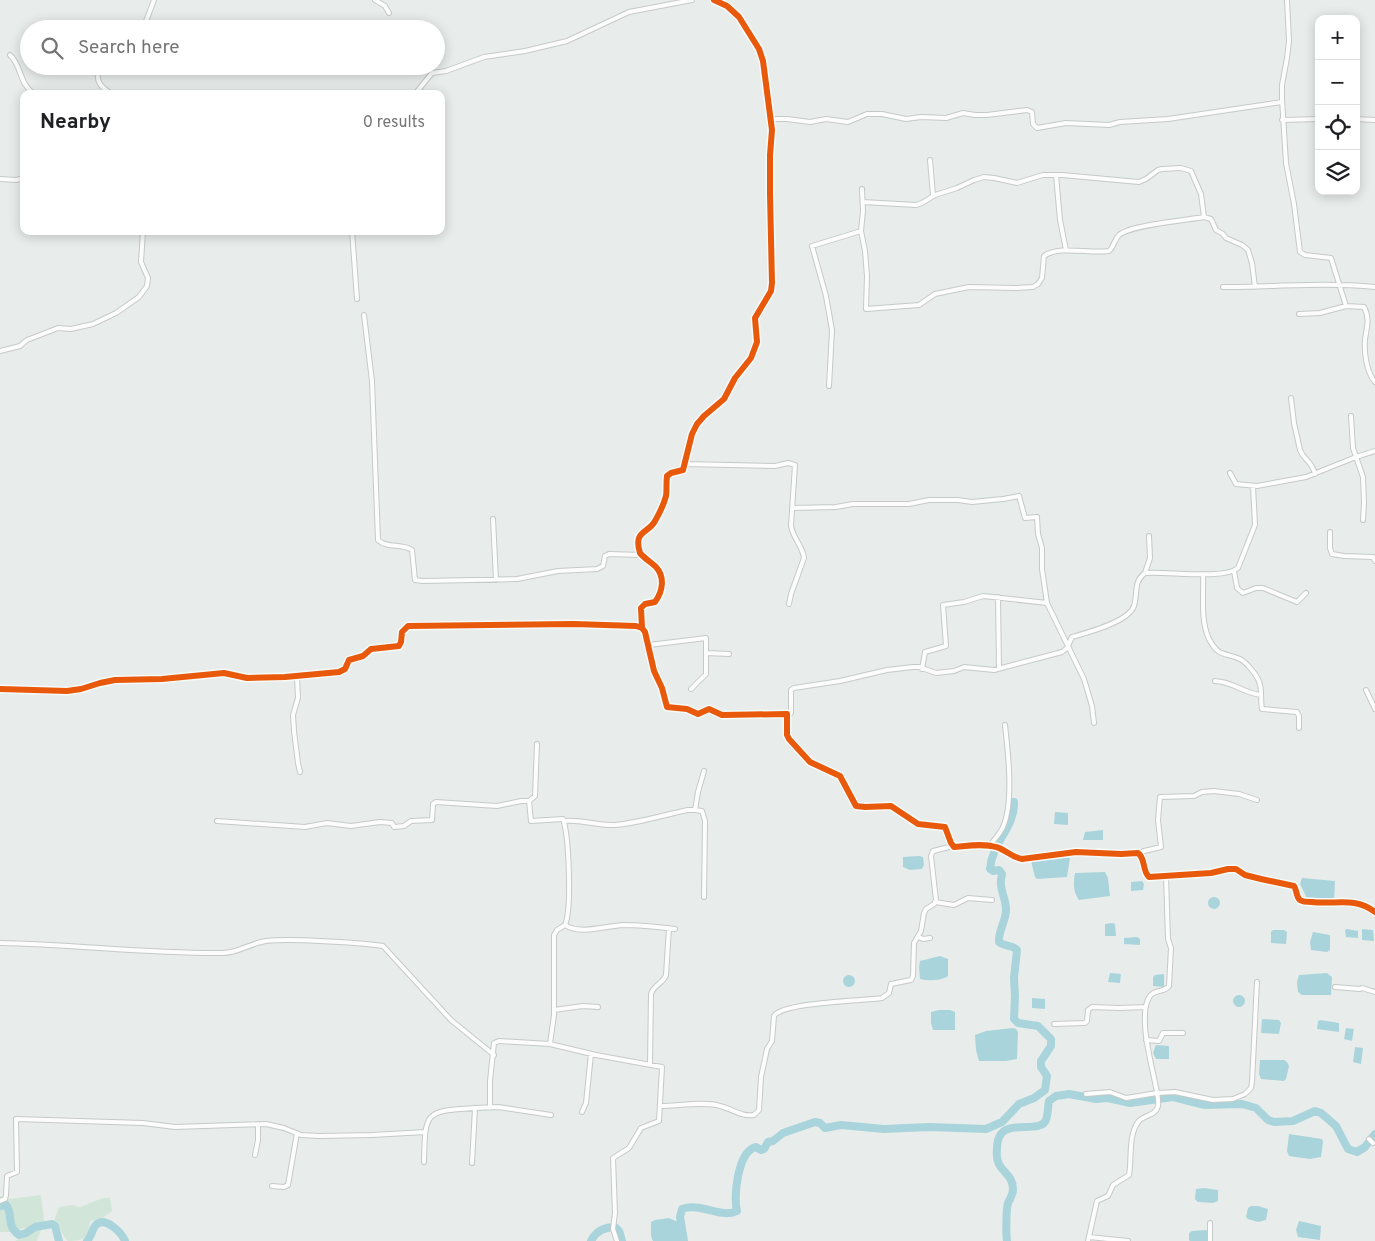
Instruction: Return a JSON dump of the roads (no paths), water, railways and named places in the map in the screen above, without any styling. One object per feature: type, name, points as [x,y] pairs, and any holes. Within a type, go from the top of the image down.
[{"type":"street","points":[[146,20],[154,0]]},
{"type":"street","points":[[375,0],[385,6],[389,13]]},
{"type":"street","points":[[445,71],[484,57],[525,51],[567,41],[630,12],[692,0]]},
{"type":"street","points":[[714,0],[727,6],[739,17],[759,48],[763,61],[771,119],[770,194],[773,275],[771,291],[755,318],[757,342],[751,358],[735,378],[724,399],[697,424],[692,434],[681,471],[670,473],[667,476],[665,499],[651,528],[644,530],[640,536],[639,550],[658,569],[662,582],[661,591],[656,602],[645,604],[641,608],[642,628],[649,645],[654,671],[662,688],[666,707],[687,709],[698,714],[709,710],[722,715],[787,714],[791,713],[792,688],[913,667],[936,674],[964,667],[999,668],[1062,652],[1072,637],[1093,632],[1108,625],[1130,611],[1134,606],[1138,580],[1145,573],[1150,558],[1149,536]]},
{"type":"street","points":[[1287,0],[1288,42],[1282,85],[1282,102],[1286,163],[1294,204],[1300,252],[1304,255],[1331,258],[1346,306]]},
{"type":"street","points":[[10,55],[15,60],[20,72]]},
{"type":"street","points":[[21,75],[30,90]]},
{"type":"street","points":[[98,75],[100,86],[106,90]]},
{"type":"street","points":[[419,90],[430,75]]},
{"type":"street","points":[[771,119],[810,122],[826,119],[848,122],[867,114],[882,114],[906,119],[921,117],[946,118],[963,113],[987,115],[1027,110],[1032,112],[1033,124],[1037,128],[1066,123],[1105,126],[1120,122],[1168,119],[1282,102]]},
{"type":"street","points":[[1283,120],[1315,119]]},
{"type":"street","points":[[1360,119],[1375,120]]},
{"type":"street","points":[[930,160],[933,196]]},
{"type":"street","points":[[863,202],[916,205],[933,196],[979,178],[990,177],[1017,183],[1037,176],[1056,175],[1138,182],[1146,179],[1158,170],[1187,169],[1194,174],[1197,182],[1203,202],[1204,217]]},
{"type":"street","points":[[1056,175],[1060,220],[1066,250]]},
{"type":"street","points":[[0,178],[20,178]]},
{"type":"street","points":[[862,189],[861,231],[867,276],[866,309],[919,305],[935,294],[969,287],[1033,287],[1042,278],[1044,256],[1054,251],[1109,251],[1118,236],[1129,230],[1204,217],[1211,219],[1216,230],[1226,238],[1242,245],[1248,250],[1252,263],[1254,287]]},
{"type":"street","points":[[829,386],[832,330],[826,296],[812,246],[861,231]]},
{"type":"street","points":[[0,351],[20,346],[27,340],[58,328],[71,329],[92,324],[116,313],[139,297],[147,286],[148,278],[141,262],[143,235]]},
{"type":"street","points":[[352,235],[357,299]]},
{"type":"street","points":[[1223,287],[1338,284],[1375,287]]},
{"type":"street","points":[[1299,314],[1320,313],[1346,306],[1361,306],[1365,308],[1368,326],[1365,342],[1367,365],[1375,382]]},
{"type":"street","points":[[364,315],[372,381],[378,540],[385,545],[406,547],[412,550],[414,577],[416,580],[517,579],[558,571],[597,569],[603,566],[605,556],[609,554],[642,555]]},
{"type":"street","points":[[1291,398],[1301,454],[1312,464],[1315,474]]},
{"type":"street","points":[[1351,416],[1353,448],[1363,477],[1363,520]]},
{"type":"street","points":[[1230,474],[1236,484],[1252,486],[1315,474],[1340,462],[1375,451]]},
{"type":"street","points":[[684,464],[774,466],[793,464],[795,466],[792,529],[804,554],[804,558],[789,604]]},
{"type":"street","points":[[1145,573],[1203,574],[1234,571],[1238,568],[1255,525],[1252,486]]},
{"type":"street","points":[[792,508],[836,507],[853,504],[902,505],[936,500],[972,502],[1019,496],[1025,518],[1037,517],[1047,603],[1084,679],[1092,706],[1094,723]]},
{"type":"street","points":[[492,519],[496,580]]},
{"type":"street","points":[[1330,532],[1330,552],[1332,554],[1373,557],[1375,561]]},
{"type":"street","points":[[1234,571],[1237,588],[1243,593],[1256,588],[1263,588],[1297,602],[1306,593]]},
{"type":"street","points":[[1203,574],[1203,608],[1210,641],[1224,655],[1242,660],[1257,677],[1262,710],[1298,713],[1299,728]]},
{"type":"street","points":[[922,669],[924,652],[946,646],[943,605],[983,596],[1047,603]]},
{"type":"street","points":[[998,597],[999,668]]},
{"type":"street","points":[[0,689],[74,690],[109,681],[162,679],[224,673],[247,678],[339,672],[345,669],[349,660],[363,656],[371,649],[399,646],[402,642],[402,632],[408,626],[574,624],[624,625],[642,628]]},
{"type":"street","points":[[649,645],[706,638],[706,674],[691,689]]},
{"type":"street","points":[[706,653],[728,654]]},
{"type":"street","points":[[298,676],[298,698],[294,723],[295,746],[300,772]]},
{"type":"street","points":[[1215,681],[1229,683],[1249,693],[1261,694]]},
{"type":"street","points":[[1366,690],[1375,708]]},
{"type":"street","points":[[787,714],[787,735],[789,739],[810,762],[840,776],[856,806],[891,806],[918,824],[946,827],[953,846]]},
{"type":"street","points":[[991,846],[1003,827],[1008,810],[1010,760],[1005,725]]},
{"type":"street","points":[[217,820],[305,827],[326,823],[351,826],[380,822],[392,823],[394,826],[401,827],[412,821],[432,820],[433,804],[436,802],[497,806],[521,800],[529,801],[535,796],[537,744]]},
{"type":"street","points":[[695,810],[704,771]]},
{"type":"street","points":[[935,902],[931,856],[933,851],[953,846],[991,846],[1000,848],[1012,856],[1022,859],[1076,852],[1140,853],[1161,848],[1158,820],[1160,797],[1194,796],[1202,792],[1214,791],[1239,794],[1257,800]]},
{"type":"street","points":[[529,801],[530,821],[556,819],[563,820],[564,822],[576,821],[597,825],[613,825],[695,810],[703,812],[705,821],[704,897]]},
{"type":"street","points":[[550,1044],[554,1010],[554,935],[564,925],[569,893],[564,822]]},
{"type":"street","points":[[1140,853],[1144,861],[1146,875],[1152,877],[1236,869],[1261,880],[1294,886],[1299,899],[1303,901],[1327,904],[1343,901],[1366,906],[1375,912]]},
{"type":"street","points":[[1128,1241],[1088,1239],[1097,1201],[1108,1196],[1112,1185],[1129,1175],[1136,1126],[1139,1120],[1156,1111],[1158,1101],[1146,1040],[1146,1006],[1151,994],[1167,989],[1169,986],[1170,948],[1168,940],[1166,876]]},
{"type":"street","points":[[661,1106],[712,1105],[740,1114],[754,1115],[759,1110],[761,1077],[767,1049],[772,1041],[776,1012],[792,1007],[886,997],[891,984],[911,980],[913,976],[914,943],[919,938],[926,909],[935,902],[954,905],[968,898],[992,900]]},
{"type":"street","points":[[564,925],[569,928],[578,929],[624,925],[675,929]]},
{"type":"street","points":[[650,1065],[652,989],[664,980],[666,975],[669,928]]},
{"type":"street","points":[[919,938],[930,938]]},
{"type":"street","points":[[0,943],[56,944],[160,952],[224,953],[237,951],[260,942],[284,940],[365,943],[383,946],[451,1020],[494,1055]]},
{"type":"street","points":[[1086,1094],[1110,1092],[1126,1098],[1175,1092],[1222,1100],[1233,1099],[1245,1094],[1251,1088],[1257,982]]},
{"type":"street","points":[[1335,987],[1369,989],[1375,992]]},
{"type":"street","points":[[554,1010],[583,1006],[598,1007]]},
{"type":"street","points":[[1054,1024],[1085,1022],[1087,1021],[1088,1010],[1092,1008],[1146,1006]]},
{"type":"street","points":[[1146,1040],[1159,1041],[1163,1033],[1183,1033]]},
{"type":"street","points":[[490,1108],[490,1082],[494,1044],[499,1041],[550,1044],[591,1054],[662,1067],[659,1121],[641,1128],[629,1148],[614,1158],[613,1229],[617,1241]]},
{"type":"street","points":[[582,1112],[586,1103],[591,1054]]},
{"type":"street","points":[[472,1163],[476,1108]]},
{"type":"street","points":[[424,1162],[424,1132],[433,1114],[443,1110],[490,1108],[551,1115]]},
{"type":"street","points":[[0,1201],[5,1200],[8,1176],[17,1172],[16,1119],[143,1123],[175,1126],[258,1124],[319,1136],[372,1136],[424,1132]]},
{"type":"street","points":[[255,1155],[258,1140],[258,1124]]},
{"type":"street","points":[[272,1186],[284,1187],[288,1185],[296,1133]]},
{"type":"street","points":[[1210,1223],[1210,1241]]},
{"type":"water","points":[[1055,812],[1068,813],[1068,825],[1054,824]]},
{"type":"water","points":[[1103,830],[1103,840],[1083,840],[1085,832]]},
{"type":"water","points":[[1065,856],[1070,858],[1067,877],[1037,879],[1035,877],[1031,861]]},
{"type":"water","points":[[903,857],[923,857],[924,865],[922,869],[910,870],[903,867]]},
{"type":"water","points":[[1105,872],[1108,878],[1110,896],[1079,900],[1074,887],[1075,873]]},
{"type":"water","points":[[1302,878],[1335,881],[1334,901],[1307,898],[1300,884]]},
{"type":"water","points":[[1142,881],[1144,884],[1143,890],[1131,891],[1131,882]]},
{"type":"water","points":[[1212,897],[1216,897],[1220,903],[1216,909],[1212,909],[1208,905],[1208,901]]},
{"type":"water","points":[[1105,924],[1115,924],[1116,936],[1105,936]]},
{"type":"water","points":[[1362,929],[1373,930],[1374,941],[1362,940]]},
{"type":"water","points":[[1273,930],[1284,930],[1287,932],[1286,944],[1271,943],[1271,932]]},
{"type":"water","points":[[1345,930],[1358,931],[1358,938],[1346,937]]},
{"type":"water","points":[[1313,932],[1330,935],[1330,950],[1327,952],[1311,950],[1310,942]]},
{"type":"water","points":[[1137,937],[1140,939],[1140,945],[1124,944],[1124,938]]},
{"type":"water","points":[[940,956],[948,959],[948,976],[934,980],[920,979],[920,961]]},
{"type":"water","points":[[1110,973],[1121,974],[1120,983],[1108,982]]},
{"type":"water","points":[[1327,973],[1332,977],[1331,995],[1302,995],[1298,992],[1297,982],[1299,975]]},
{"type":"water","points":[[1164,974],[1164,987],[1153,986],[1153,977]]},
{"type":"water","points":[[849,975],[855,981],[849,987],[843,981]]},
{"type":"water","points":[[1239,995],[1245,1001],[1239,1007],[1233,1001]]},
{"type":"water","points":[[1032,998],[1045,999],[1045,1009],[1032,1008]]},
{"type":"water","points":[[939,1010],[955,1012],[955,1030],[933,1030],[931,1012]]},
{"type":"water","points":[[1262,1019],[1279,1020],[1281,1023],[1279,1034],[1261,1033]]},
{"type":"water","points":[[1318,1021],[1339,1023],[1339,1032],[1317,1029]]},
{"type":"water","points":[[1013,1028],[1018,1032],[1017,1059],[979,1061],[975,1035],[986,1031]]},
{"type":"water","points":[[1346,1028],[1354,1029],[1352,1041],[1344,1039]]},
{"type":"water","points":[[1156,1045],[1169,1046],[1169,1059],[1156,1059],[1153,1053]]},
{"type":"water","points":[[1355,1047],[1363,1048],[1361,1064],[1353,1062]]},
{"type":"water","points":[[1260,1060],[1284,1060],[1287,1062],[1289,1066],[1286,1079],[1284,1081],[1261,1079],[1259,1074]]},
{"type":"water","points":[[1289,1134],[1322,1139],[1321,1157],[1310,1159],[1289,1156],[1287,1151]]},
{"type":"water","points":[[1196,1189],[1218,1190],[1218,1201],[1213,1203],[1198,1202],[1195,1199]]},
{"type":"water","points":[[1258,1206],[1268,1209],[1266,1220],[1258,1222],[1248,1219],[1246,1217],[1248,1208]]},
{"type":"water","points":[[669,1218],[678,1222],[680,1241],[653,1241],[651,1222]]},
{"type":"water","points":[[1299,1221],[1321,1226],[1320,1240],[1298,1237],[1296,1230]]},
{"type":"water","points":[[1206,1230],[1209,1233],[1208,1241],[1189,1240],[1189,1233],[1192,1231]]},
{"type":"waterway","points":[[684,1241],[680,1217],[682,1209],[696,1207],[725,1213],[737,1211],[738,1175],[745,1157],[750,1150],[756,1147],[761,1150],[764,1149],[768,1142],[773,1141],[783,1133],[815,1122],[820,1123],[825,1128],[841,1125],[884,1129],[929,1127],[986,1129],[1002,1122],[1019,1104],[1034,1098],[1045,1090],[1047,1076],[1041,1067],[1041,1061],[1051,1046],[1051,1039],[1038,1026],[1018,1023],[1014,1019],[1014,978],[1017,950],[999,942],[1006,910],[1001,884],[1002,874],[999,870],[993,871],[990,869],[995,851],[1011,820],[1014,802]]},
{"type":"waterway","points":[[1007,1241],[1007,1206],[1013,1189],[1010,1178],[998,1162],[998,1139],[1005,1130],[1043,1124],[1047,1118],[1049,1101],[1056,1096],[1069,1094],[1096,1099],[1108,1098],[1130,1103],[1173,1097],[1205,1105],[1242,1104],[1256,1108],[1268,1120],[1274,1122],[1293,1121],[1315,1111],[1321,1113],[1336,1126],[1348,1149],[1357,1152],[1365,1147],[1375,1134]]},
{"type":"waterway","points":[[0,1206],[6,1205],[8,1208],[12,1227],[19,1235],[35,1227],[52,1224],[55,1226],[59,1241]]},
{"type":"waterway","points":[[87,1241],[96,1225],[101,1222],[113,1227],[121,1234],[125,1241]]},
{"type":"waterway","points":[[591,1241],[601,1230],[615,1227],[619,1231],[622,1241]]}]
